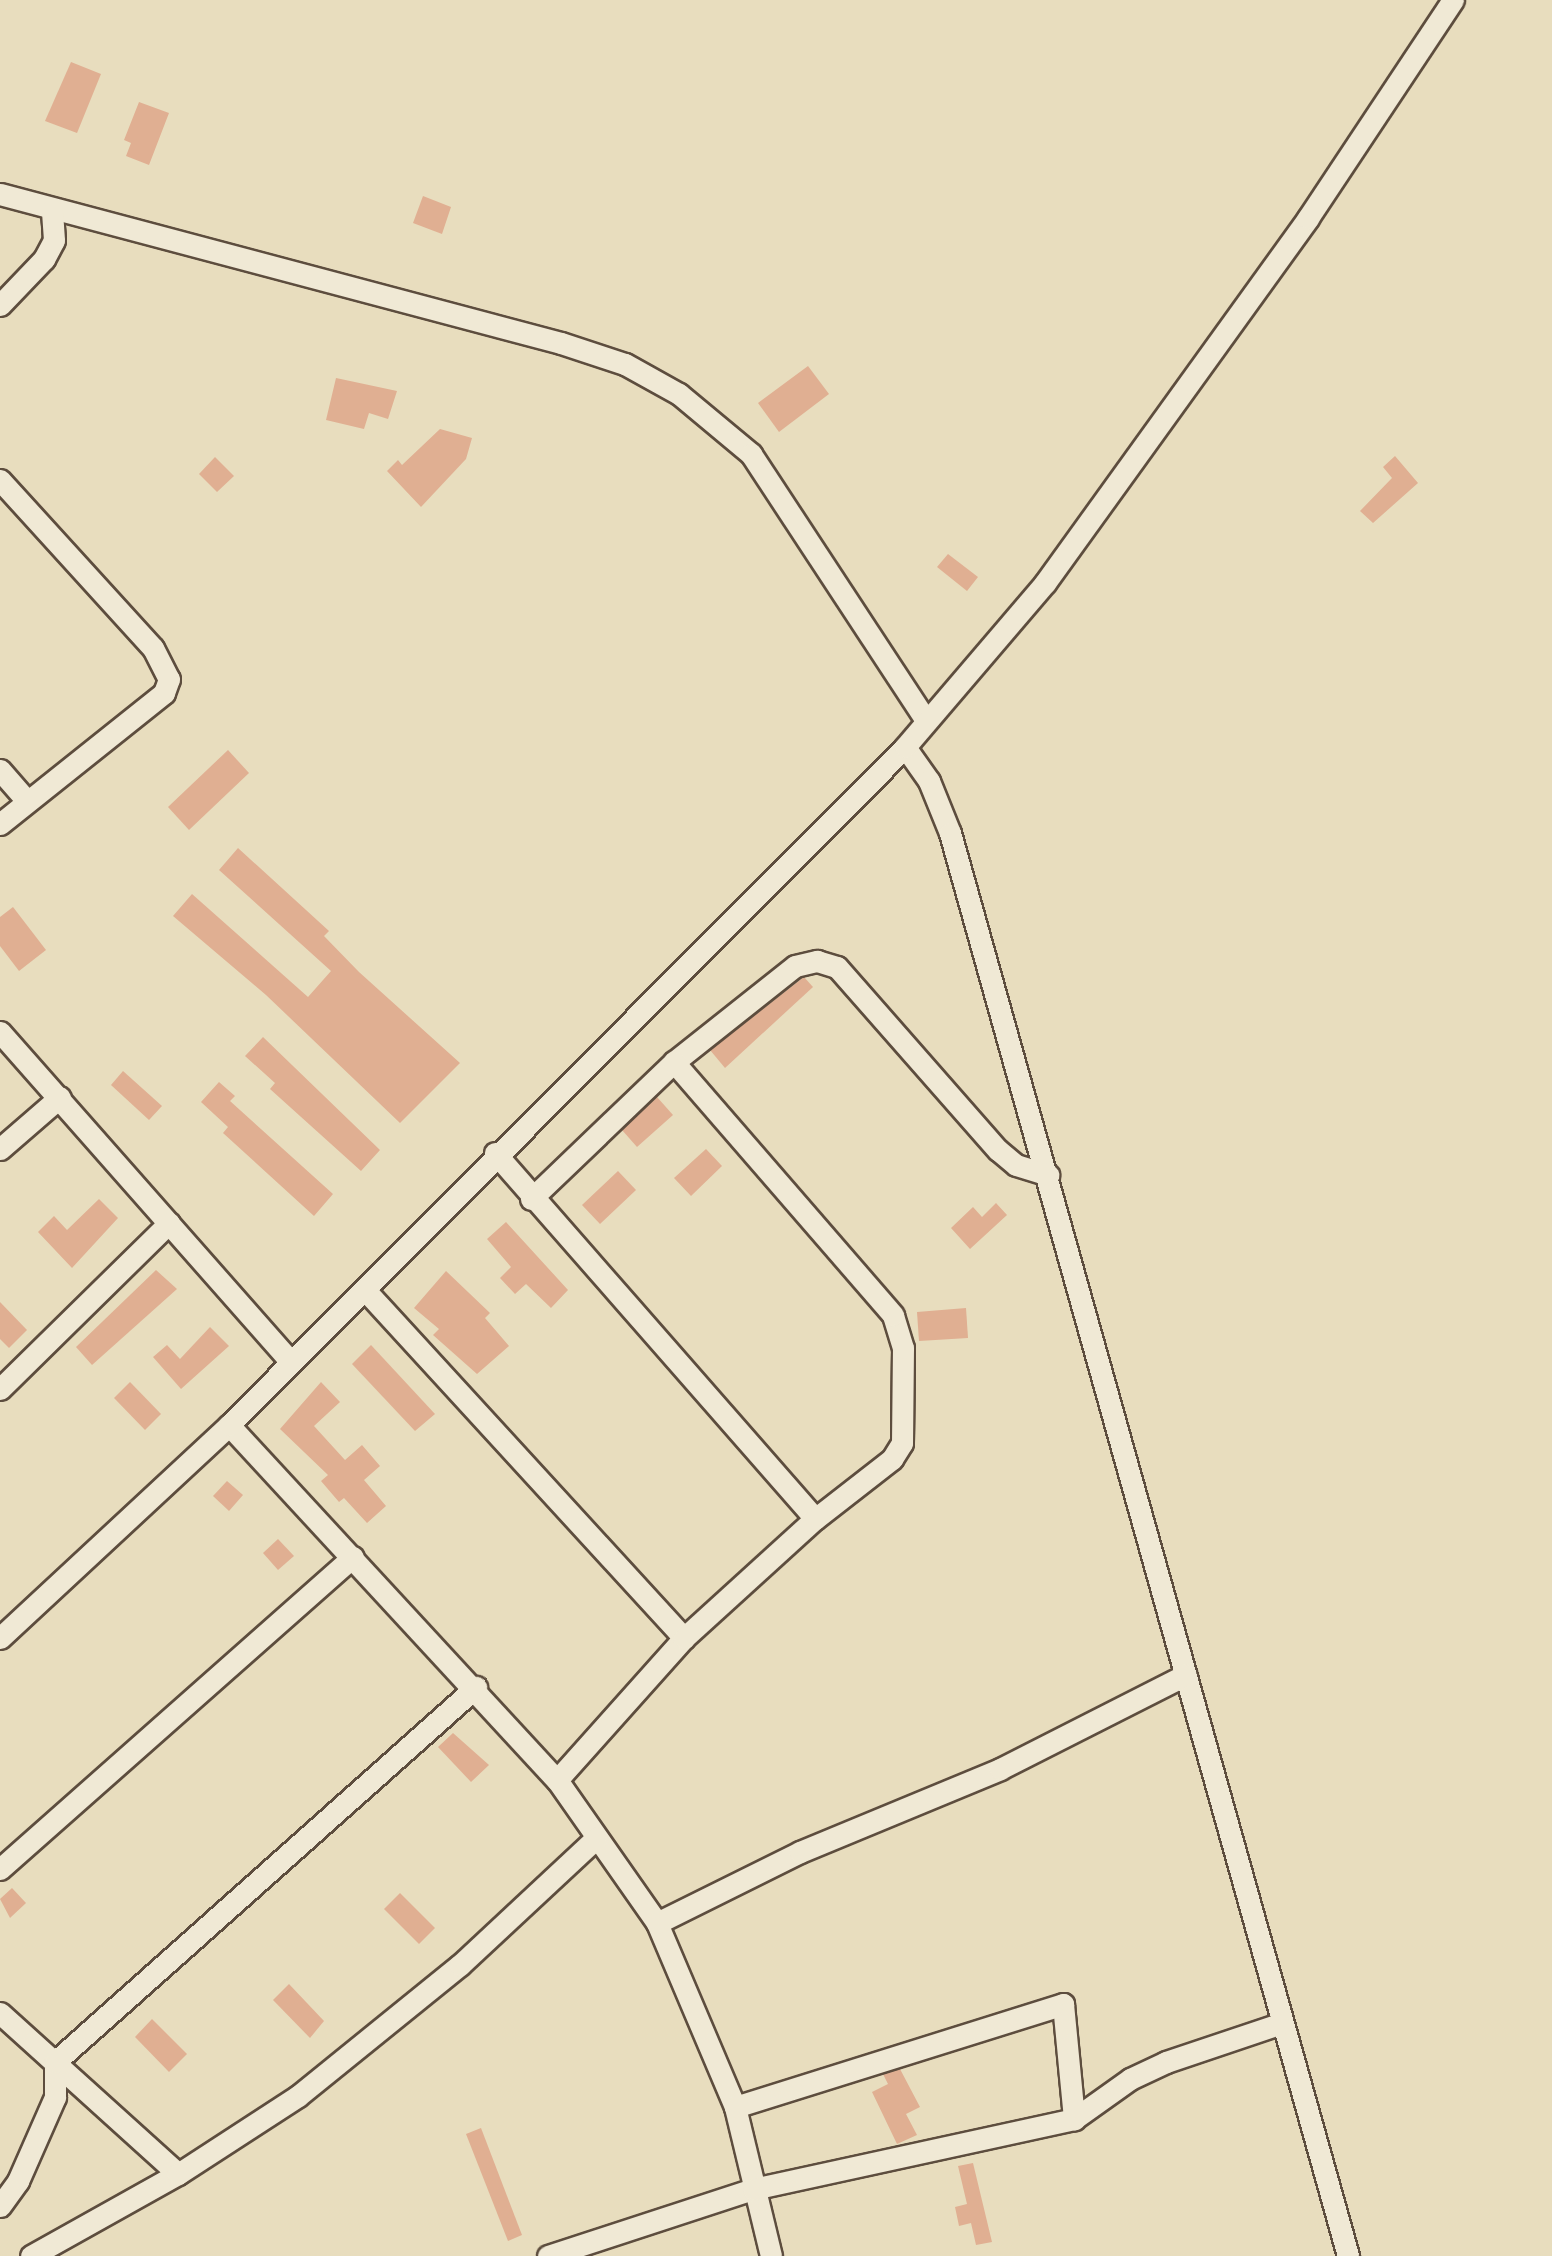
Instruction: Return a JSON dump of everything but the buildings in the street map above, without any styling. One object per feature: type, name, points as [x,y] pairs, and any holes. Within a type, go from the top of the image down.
[{"type":"street","points":[[0,1638],[229,1425],[366,1291],[495,1153],[685,973],[905,747],[1053,572],[1308,218],[1453,0]]},
{"type":"street","points":[[0,194],[52,210],[139,227],[561,343],[625,364],[679,394],[751,454],[926,719]]},
{"type":"street","points":[[0,305],[44,259],[54,240],[52,210]]},
{"type":"street","points":[[0,480],[153,648],[169,679],[164,693],[0,824]]},
{"type":"street","points":[[905,747],[929,781],[950,833],[1048,1175],[1348,2256]]},
{"type":"street","points":[[0,770],[27,801]]},
{"type":"street","points":[[531,1199],[674,1062],[795,966],[817,961],[838,967],[998,1150],[1016,1166],[1048,1175]]},
{"type":"street","points":[[0,1032],[291,1362]]},
{"type":"street","points":[[557,1780],[684,1638],[815,1519],[892,1459],[902,1443],[904,1348],[893,1315],[674,1062]]},
{"type":"street","points":[[0,1149],[60,1097]]},
{"type":"street","points":[[495,1153],[531,1199],[815,1519]]},
{"type":"street","points":[[0,1389],[169,1223]]},
{"type":"street","points":[[366,1291],[684,1638]]},
{"type":"street","points":[[229,1425],[476,1687],[557,1780],[657,1923],[735,2107],[771,2256]]},
{"type":"street","points":[[0,1869],[353,1557]]},
{"type":"street","points":[[657,1923],[800,1853],[1000,1769],[1185,1675]]},
{"type":"street","points":[[0,2206],[18,2181],[55,2097],[55,2062],[476,1687]]},
{"type":"street","points":[[31,2256],[178,2174],[298,2096],[364,2046],[460,1965],[596,1838]]},
{"type":"street","points":[[735,2107],[1063,2004],[1074,2119]]},
{"type":"street","points":[[0,2013],[178,2174]]},
{"type":"street","points":[[548,2256],[753,2189],[1074,2119],[1130,2079],[1166,2062],[1282,2023]]}]
